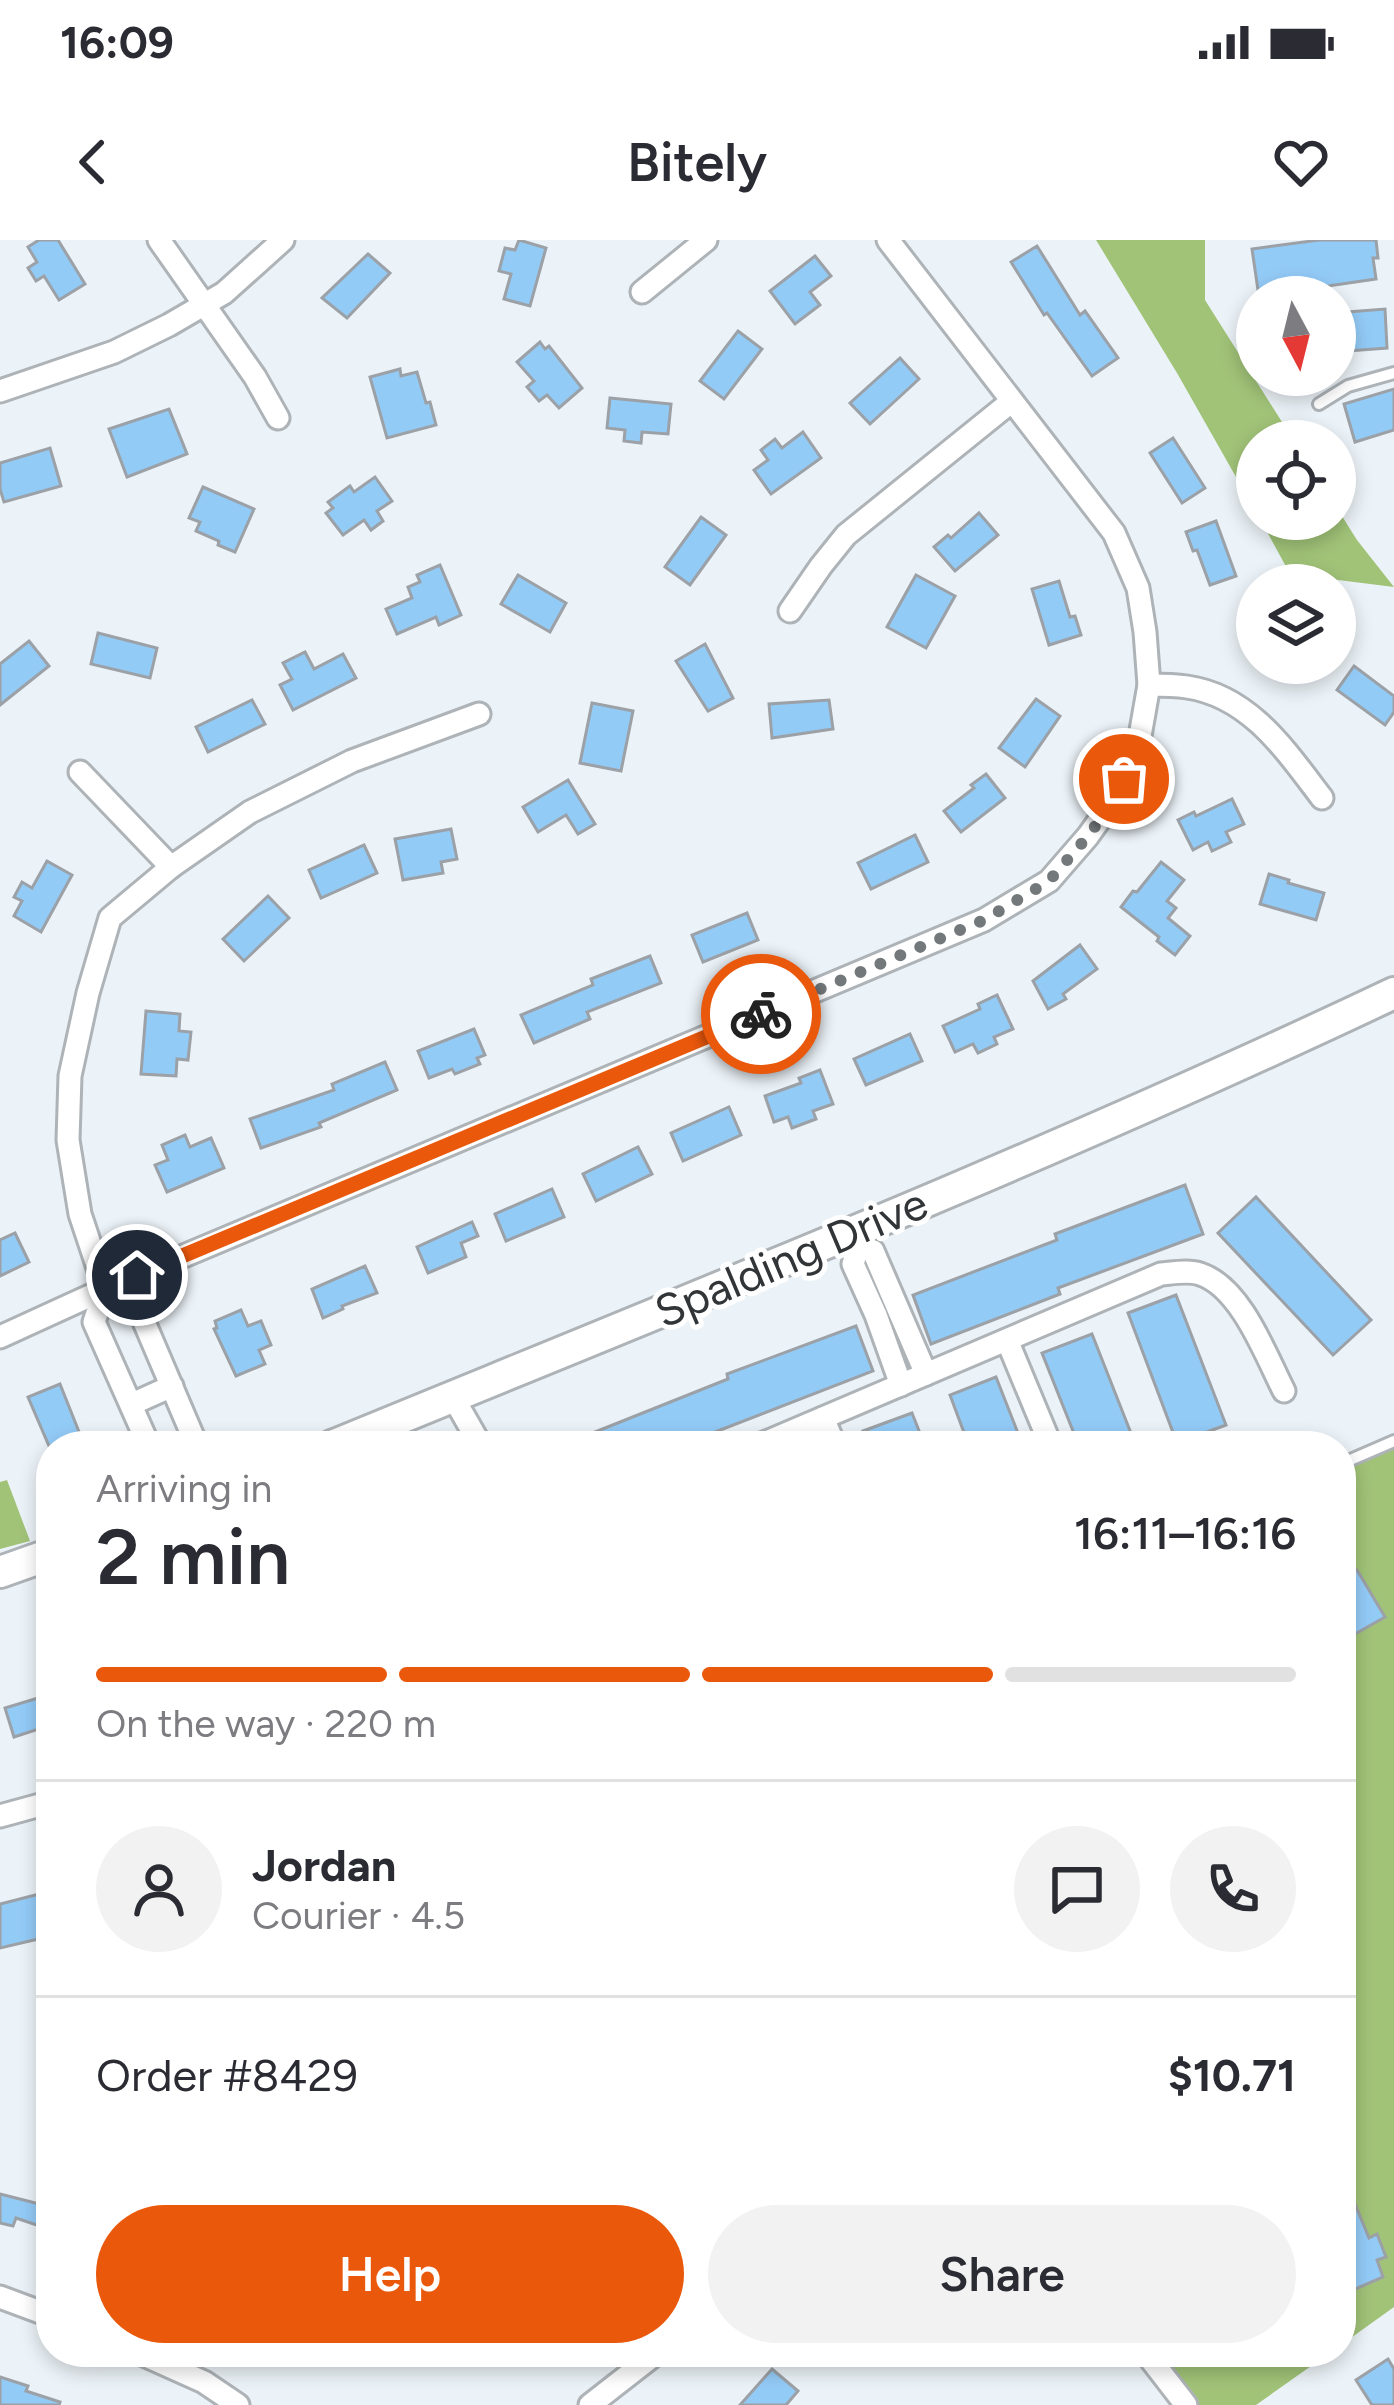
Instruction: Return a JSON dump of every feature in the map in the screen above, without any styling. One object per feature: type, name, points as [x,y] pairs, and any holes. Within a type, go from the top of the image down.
[{"type":"main road","name":"Spalding Drive","points":[[368,1431],[855,1240],[1394,993]]},
{"type":"main road","name":"Spalding Drive","points":[[1248,1062],[1394,1008]]},
{"type":"main road","points":[[0,1572],[36,1559]]},
{"type":"street","points":[[159,240],[278,418]]},
{"type":"street","points":[[0,392],[114,352],[169,326],[224,293],[283,240]]},
{"type":"street","points":[[642,292],[706,240]]},
{"type":"street","points":[[0,1337],[105,1288],[984,920],[1049,881],[1088,836],[1110,806],[1137,753],[1149,685],[1138,588],[1114,533],[888,240]]},
{"type":"street","points":[[790,611],[846,535],[1012,401]]},
{"type":"street","points":[[1149,685],[1189,687],[1228,699],[1264,725],[1322,798]]},
{"type":"street","points":[[143,1431],[94,1322],[105,1288],[81,1219],[68,1140],[70,1076],[110,918],[171,867],[250,812],[352,761],[479,714]]},
{"type":"street","points":[[80,772],[171,867]]},
{"type":"street","name":"Spalding Drive","points":[[901,1385],[853,1264],[855,1240],[873,1251],[926,1374]]},
{"type":"street","points":[[792,1431],[1161,1274],[1198,1273],[1217,1283],[1240,1306],[1284,1391]]},
{"type":"street","points":[[105,1288],[136,1303],[191,1431]]},
{"type":"street","points":[[1007,1340],[1046,1431]]},
{"type":"street","points":[[132,1404],[172,1386]]},
{"type":"street","points":[[453,1396],[473,1431]]},
{"type":"street","points":[[823,1418],[829,1431]]},
{"type":"street","points":[[0,1816],[36,1806]]},
{"type":"street","points":[[0,2297],[36,2310]]},
{"type":"street","points":[[170,2367],[238,2405]]},
{"type":"street","points":[[590,2405],[639,2367]]},
{"type":"street","points":[[1157,2367],[1186,2405]]},
{"type":"lane","points":[[1318,404],[1348,386],[1394,373]]},
{"type":"lane","points":[[1356,1457],[1394,1441]]},
{"type":"green space","points":[[1096,240],[1205,240],[1205,300],[1236,349],[1236,396],[1266,396],[1281,420],[1236,420],[1236,477]]},
{"type":"green space","points":[[1356,538],[1394,587],[1356,582],[1356,564],[1285,564],[1271,540]]},
{"type":"green space","points":[[1394,1441],[1394,2307],[1356,2334],[1356,1457]]},
{"type":"green space","points":[[7,1480],[30,1541],[0,1549],[0,1482]]},
{"type":"green space","points":[[1155,2367],[1310,2367],[1256,2405],[1185,2405]]},
{"type":"building","points":[[39,240],[58,240],[85,284],[59,300],[44,276],[36,281],[28,268],[37,262],[28,247]]},
{"type":"building","points":[[519,240],[546,248],[530,306],[504,299],[511,274],[499,271],[505,248],[515,250]]},
{"type":"building","points":[[1319,240],[1376,240],[1376,279],[1256,276],[1252,249]]},
{"type":"building","points":[[1037,246],[1080,315],[1085,311],[1118,358],[1092,376],[1044,315],[1011,262]]},
{"type":"building","points":[[368,254],[390,273],[347,318],[322,298]]},
{"type":"building","points":[[815,256],[831,276],[810,292],[820,305],[795,324],[770,291]]},
{"type":"building","points":[[1385,309],[1387,348],[1356,350],[1356,311]]},
{"type":"building","points":[[738,331],[762,349],[724,399],[700,381]]},
{"type":"building","points":[[540,342],[545,349],[549,346],[582,388],[559,408],[547,395],[539,401],[527,387],[534,381],[517,362]]},
{"type":"building","points":[[900,358],[919,379],[870,424],[850,403]]},
{"type":"building","points":[[400,369],[401,376],[417,372],[436,425],[387,438],[370,377]]},
{"type":"building","points":[[1394,389],[1394,430],[1356,442],[1356,420],[1349,420],[1344,404]]},
{"type":"building","points":[[610,398],[671,404],[668,434],[642,432],[641,443],[624,441],[625,430],[607,428]]},
{"type":"building","points":[[169,409],[187,454],[127,477],[109,429]]},
{"type":"building","points":[[803,432],[821,458],[771,494],[754,470],[768,460],[761,450],[775,439],[782,448]]},
{"type":"building","points":[[1173,438],[1205,488],[1182,503],[1150,453]]},
{"type":"building","points":[[50,448],[61,486],[4,502],[0,463]]},
{"type":"building","points":[[375,477],[392,501],[377,511],[383,521],[371,530],[364,520],[343,535],[326,513],[333,508],[328,502],[350,486],[354,492]]},
{"type":"building","points":[[203,487],[254,509],[235,552],[196,531],[200,522],[189,518]]},
{"type":"building","points":[[979,513],[998,535],[955,571],[934,547]]},
{"type":"building","points":[[701,517],[726,535],[690,585],[665,567]]},
{"type":"building","points":[[1216,521],[1236,576],[1210,585],[1186,532]]},
{"type":"building","points":[[440,565],[461,615],[439,625],[436,617],[397,634],[386,609],[412,598],[408,587],[420,582],[417,575]]},
{"type":"building","points":[[518,575],[566,603],[550,632],[501,604]]},
{"type":"building","points":[[916,575],[955,596],[926,648],[887,627]]},
{"type":"building","points":[[1059,581],[1081,635],[1049,645],[1032,589]]},
{"type":"building","points":[[98,633],[157,648],[150,678],[91,664]]},
{"type":"building","points":[[29,641],[49,666],[0,705],[0,664]]},
{"type":"building","points":[[705,644],[733,698],[708,711],[676,661]]},
{"type":"building","points":[[305,652],[314,669],[343,654],[356,678],[293,710],[280,685],[292,679],[283,663]]},
{"type":"building","points":[[1356,668],[1394,696],[1394,712],[1385,725],[1337,690],[1341,684],[1356,684]]},
{"type":"building","points":[[1036,699],[1060,716],[1025,767],[999,748]]},
{"type":"building","points":[[252,700],[265,724],[208,752],[196,727]]},
{"type":"building","points":[[829,700],[833,729],[772,738],[769,704]]},
{"type":"building","points":[[592,703],[633,711],[621,771],[580,763]]},
{"type":"building","points":[[986,774],[1005,798],[961,832],[944,811]]},
{"type":"building","points":[[568,780],[595,824],[578,834],[566,815],[538,832],[523,807]]},
{"type":"building","points":[[1232,799],[1244,824],[1226,832],[1231,842],[1212,851],[1208,842],[1193,850],[1178,820]]},
{"type":"building","points":[[451,829],[457,859],[441,862],[443,873],[403,880],[395,839]]},
{"type":"building","points":[[915,835],[928,862],[871,889],[858,863]]},
{"type":"building","points":[[364,845],[377,873],[321,898],[309,870]]},
{"type":"building","points":[[47,861],[72,875],[41,932],[14,916],[22,901],[14,897],[22,882],[32,888]]},
{"type":"building","points":[[1161,862],[1184,880],[1167,901],[1176,908],[1168,918],[1190,936],[1175,955],[1121,907]]},
{"type":"building","points":[[1269,874],[1324,893],[1316,920],[1260,904]]},
{"type":"building","points":[[268,896],[289,918],[244,961],[223,939]]},
{"type":"building","points":[[747,913],[758,940],[703,962],[692,935]]},
{"type":"building","points":[[1080,945],[1097,969],[1063,994],[1066,999],[1048,1009],[1033,981]]},
{"type":"building","points":[[650,956],[661,983],[587,1012],[590,1019],[534,1043],[521,1015],[593,985],[591,979]]},
{"type":"building","points":[[997,995],[1013,1029],[994,1037],[997,1044],[978,1053],[973,1044],[955,1052],[943,1026],[980,1009],[978,1004]]},
{"type":"building","points":[[146,1011],[180,1014],[179,1031],[191,1032],[188,1060],[177,1059],[176,1076],[141,1074]]},
{"type":"building","points":[[474,1029],[485,1055],[477,1058],[480,1064],[429,1078],[418,1051]]},
{"type":"building","points":[[910,1034],[922,1061],[866,1085],[854,1059]]},
{"type":"building","points":[[385,1062],[397,1090],[319,1123],[321,1127],[261,1148],[250,1119],[334,1090],[332,1084]]},
{"type":"building","points":[[820,1070],[833,1104],[813,1111],[816,1119],[792,1128],[788,1117],[774,1122],[765,1096],[801,1083],[799,1078]]},
{"type":"building","points":[[729,1107],[741,1135],[683,1161],[671,1133]]},
{"type":"building","points":[[185,1135],[190,1147],[211,1138],[224,1168],[167,1192],[155,1165],[168,1160],[162,1145]]},
{"type":"building","points":[[638,1147],[652,1174],[596,1201],[583,1174]]},
{"type":"building","points":[[1185,1185],[1203,1234],[1058,1288],[1060,1294],[931,1344],[913,1295]]},
{"type":"building","points":[[552,1189],[564,1217],[506,1241],[495,1214]]},
{"type":"building","points":[[1256,1197],[1371,1320],[1333,1355],[1218,1233]]},
{"type":"building","points":[[472,1222],[478,1236],[461,1243],[466,1257],[428,1273],[417,1247]]},
{"type":"building","points":[[15,1233],[29,1262],[0,1276],[0,1240]]},
{"type":"building","points":[[365,1266],[377,1293],[323,1318],[312,1289]]},
{"type":"building","points":[[1176,1295],[1226,1425],[1210,1431],[1172,1431],[1128,1313]]},
{"type":"building","points":[[241,1310],[248,1326],[261,1321],[271,1345],[259,1350],[265,1364],[236,1376],[214,1329],[215,1321]]},
{"type":"building","points":[[856,1326],[873,1371],[718,1431],[598,1431],[728,1379],[727,1374]]},
{"type":"building","points":[[1092,1334],[1130,1431],[1073,1431],[1042,1353]]},
{"type":"building","points":[[996,1377],[1017,1431],[963,1431],[950,1395]]},
{"type":"building","points":[[60,1384],[79,1431],[43,1431],[28,1397]]},
{"type":"building","points":[[912,1413],[919,1431],[863,1431]]},
{"type":"building","points":[[1356,1571],[1385,1617],[1356,1633]]},
{"type":"building","points":[[36,1699],[36,1730],[14,1737],[5,1708]]},
{"type":"building","points":[[36,1895],[36,1940],[0,1948],[0,1904]]},
{"type":"building","points":[[0,2194],[36,2203],[36,2225],[16,2218],[13,2226],[0,2223]]},
{"type":"building","points":[[1356,2206],[1369,2238],[1377,2234],[1386,2257],[1377,2260],[1383,2277],[1356,2289]]},
{"type":"building","points":[[1388,2359],[1394,2369],[1394,2405],[1372,2405],[1356,2380]]},
{"type":"building","points":[[772,2369],[798,2391],[786,2405],[740,2405]]},
{"type":"building","points":[[0,2377],[28,2386],[26,2391],[59,2405],[0,2405]]},
{"type":"way so far","points":[[761,1014],[984,920],[1049,881],[1088,836],[1124,779]]},
{"type":"route","points":[[137,1275],[761,1014]]}]
